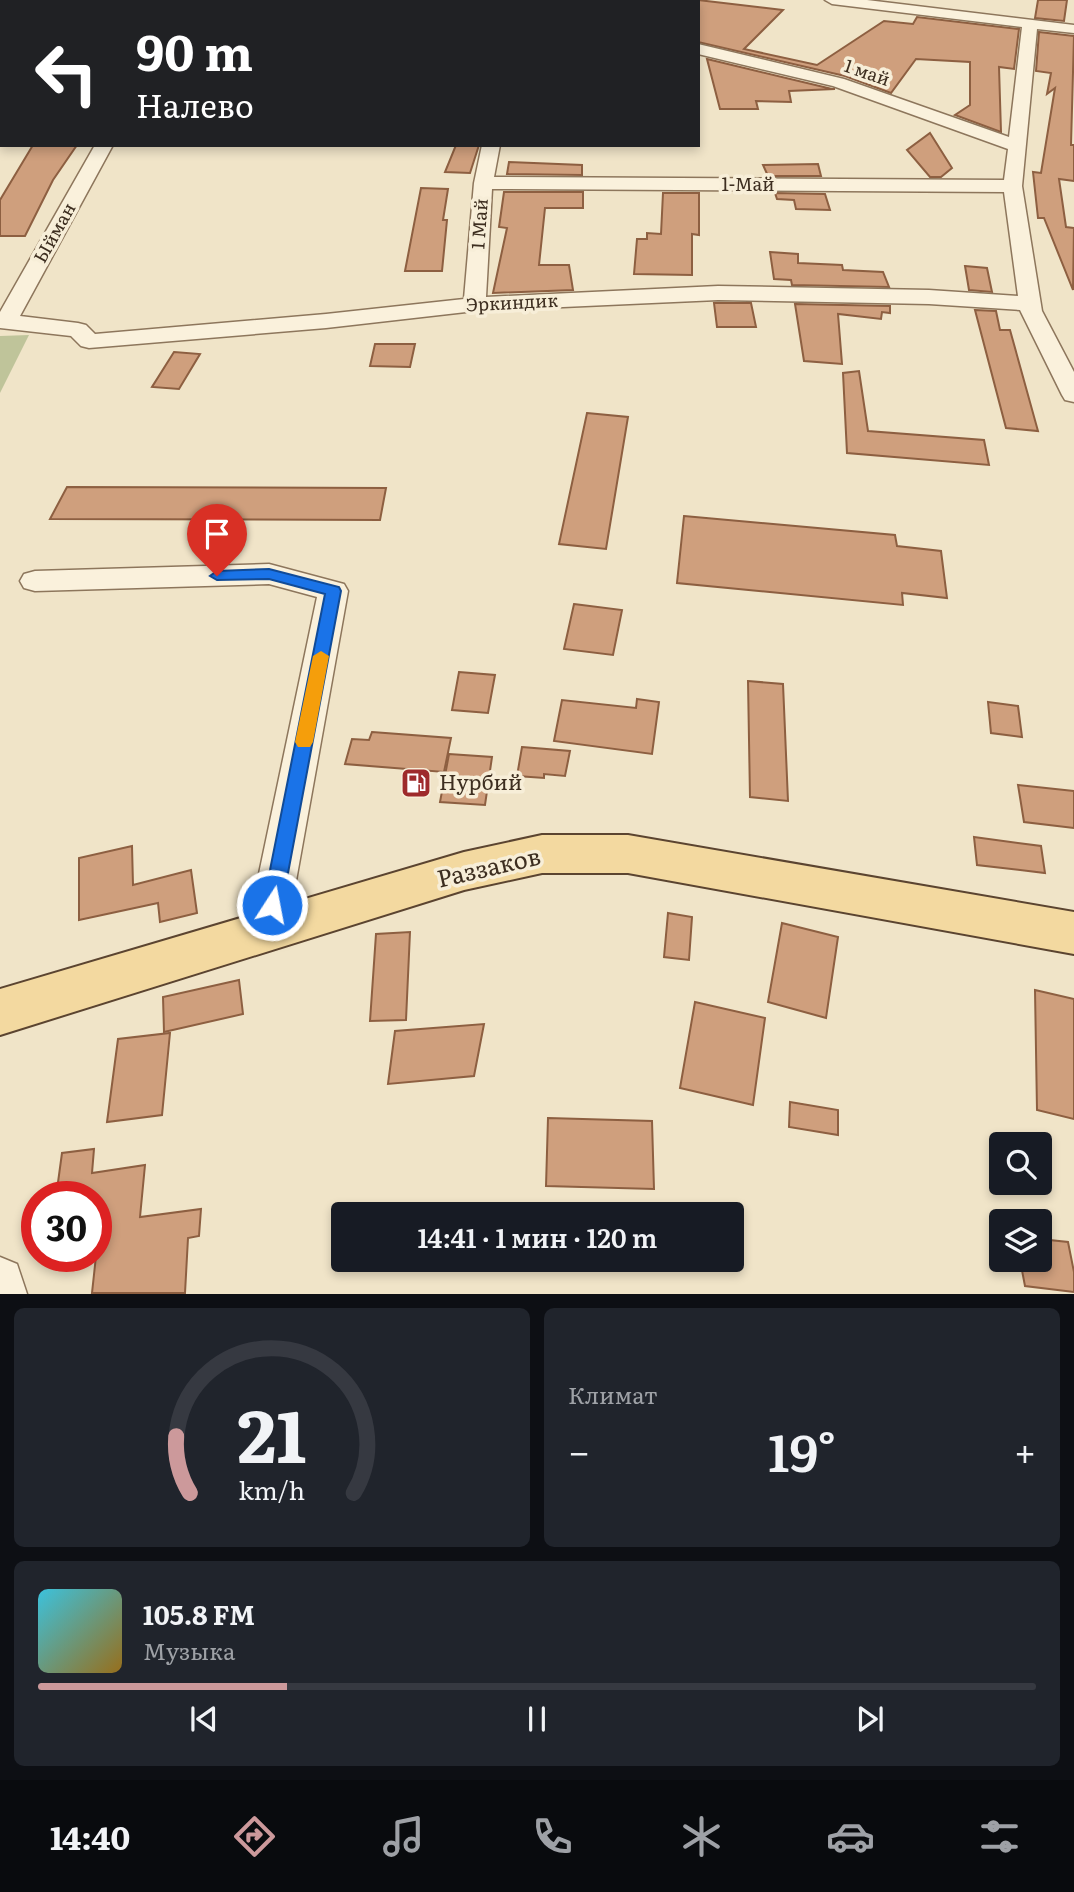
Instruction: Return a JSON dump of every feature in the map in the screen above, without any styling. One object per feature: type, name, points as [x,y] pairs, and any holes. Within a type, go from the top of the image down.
[{"type":"main road","name":"Раззаков","points":[[0,1012],[464,872],[542,854],[628,854],[1074,933]]},
{"type":"street","points":[[832,0],[1074,29]]},
{"type":"street","points":[[1030,25],[1013,186],[1031,310],[1074,395]]},
{"type":"street","name":"1 май","points":[[700,49],[838,82],[1018,147]]},
{"type":"street","name":"Ыйман","points":[[3,321],[103,147]]},
{"type":"street","name":"1 Май","points":[[475,304],[483,183],[491,147]]},
{"type":"street","name":"1-Май","points":[[483,183],[1013,186]]},
{"type":"street","name":"Эркиндик","points":[[3,321],[78,330],[89,341],[326,321],[475,304],[718,293],[929,297],[1031,304]]},
{"type":"street","points":[[35,581],[269,574],[333,591],[267,931]]},
{"type":"green space","points":[[29,335],[0,393],[0,336]]},
{"type":"building","points":[[700,0],[783,10],[744,49],[817,65],[884,21],[913,24],[917,17],[1019,29],[1014,69],[999,67],[1001,132],[955,115],[970,105],[970,62],[916,59],[891,93],[845,76],[700,42]]},
{"type":"building","points":[[1038,0],[1067,0],[1064,21],[1035,18]]},
{"type":"building","points":[[1039,32],[1074,36],[1071,145],[1074,145],[1074,181],[1059,179],[1066,227],[1074,228],[1073,290],[1044,218],[1038,218],[1033,172],[1041,173],[1055,88],[1047,94],[1051,73],[1036,71]]},
{"type":"building","points":[[707,59],[835,89],[789,91],[791,102],[756,101],[758,109],[720,109]]},
{"type":"building","points":[[930,133],[952,168],[941,177],[930,177],[907,150]]},
{"type":"building","points":[[32,147],[76,147],[53,180],[25,236],[0,236],[0,200]]},
{"type":"building","points":[[455,147],[478,147],[470,173],[445,172]]},
{"type":"building","points":[[509,162],[582,165],[582,175],[507,174]]},
{"type":"building","points":[[818,164],[821,176],[768,176],[763,165]]},
{"type":"building","points":[[421,188],[448,189],[443,220],[447,220],[442,271],[405,271]]},
{"type":"building","points":[[504,192],[583,192],[583,208],[545,208],[539,265],[569,265],[573,290],[493,293],[507,228],[499,227]]},
{"type":"building","points":[[663,193],[699,193],[699,235],[692,234],[692,275],[634,274],[637,239],[647,239],[647,233],[661,234]]},
{"type":"building","points":[[775,193],[825,194],[830,210],[796,209],[794,200],[777,199]]},
{"type":"building","points":[[770,252],[798,254],[798,263],[842,265],[843,270],[883,272],[889,287],[792,285],[791,280],[774,279]]},
{"type":"building","points":[[965,266],[987,268],[992,292],[969,290]]},
{"type":"building","points":[[714,303],[751,303],[756,327],[717,327]]},
{"type":"building","points":[[795,304],[890,306],[890,313],[882,312],[881,319],[838,314],[842,364],[804,361]]},
{"type":"building","points":[[975,310],[996,311],[1000,330],[1010,330],[1038,431],[1006,428]]},
{"type":"building","points":[[375,344],[415,344],[410,367],[370,366]]},
{"type":"building","points":[[174,352],[200,354],[179,389],[152,387]]},
{"type":"building","points":[[859,371],[868,431],[984,440],[989,465],[847,453],[843,373]]},
{"type":"building","points":[[587,413],[628,417],[606,549],[559,544]]},
{"type":"building","points":[[67,487],[386,488],[380,520],[50,519]]},
{"type":"building","points":[[684,516],[895,535],[897,546],[941,551],[947,598],[902,593],[903,605],[677,583]]},
{"type":"building","points":[[574,604],[622,610],[613,655],[564,649]]},
{"type":"building","points":[[459,672],[495,675],[488,713],[452,710]]},
{"type":"building","points":[[748,681],[783,684],[788,801],[750,797]]},
{"type":"building","points":[[637,699],[659,702],[652,754],[554,741],[562,700],[636,708]]},
{"type":"building","points":[[988,702],[1018,706],[1022,737],[991,733]]},
{"type":"building","points":[[372,732],[451,738],[444,772],[345,764],[352,739],[369,740]]},
{"type":"building","points":[[522,747],[570,751],[565,776],[517,776]]},
{"type":"building","points":[[449,754],[492,757],[485,805],[440,802]]},
{"type":"building","points":[[1018,785],[1074,791],[1074,828],[1024,822]]},
{"type":"building","points":[[974,837],[1041,846],[1045,873],[977,865]]},
{"type":"building","points":[[132,846],[133,885],[191,870],[197,913],[160,922],[158,903],[79,920],[79,858]]},
{"type":"building","points":[[668,913],[692,917],[689,960],[664,957]]},
{"type":"building","points":[[782,923],[838,937],[826,1018],[768,1002]]},
{"type":"building","points":[[410,932],[406,1020],[370,1021],[376,934]]},
{"type":"building","points":[[239,980],[243,1014],[164,1032],[163,997]]},
{"type":"building","points":[[1035,990],[1074,999],[1074,1119],[1037,1110]]},
{"type":"building","points":[[695,1002],[765,1018],[753,1105],[680,1088]]},
{"type":"building","points":[[484,1024],[474,1076],[388,1084],[395,1031]]},
{"type":"building","points":[[170,1033],[162,1115],[107,1122],[118,1039]]},
{"type":"building","points":[[790,1102],[838,1110],[838,1135],[789,1127]]},
{"type":"building","points":[[548,1118],[652,1121],[654,1189],[546,1186]]},
{"type":"building","points":[[94,1149],[92,1173],[145,1165],[140,1217],[201,1209],[199,1236],[188,1238],[185,1293],[92,1293],[94,1272],[112,1272],[112,1181],[58,1181],[62,1153]]},
{"type":"building","points":[[1052,1240],[1068,1242],[1074,1272],[1074,1292],[1025,1286],[1022,1272],[1052,1272]]},
{"type":"slow traffic","points":[[304,742],[321,656]]},
{"type":"place","name":"Нурбий","points":[[416,783]]},
{"type":"route","points":[[217,576],[269,574],[333,591],[272,905]]}]
